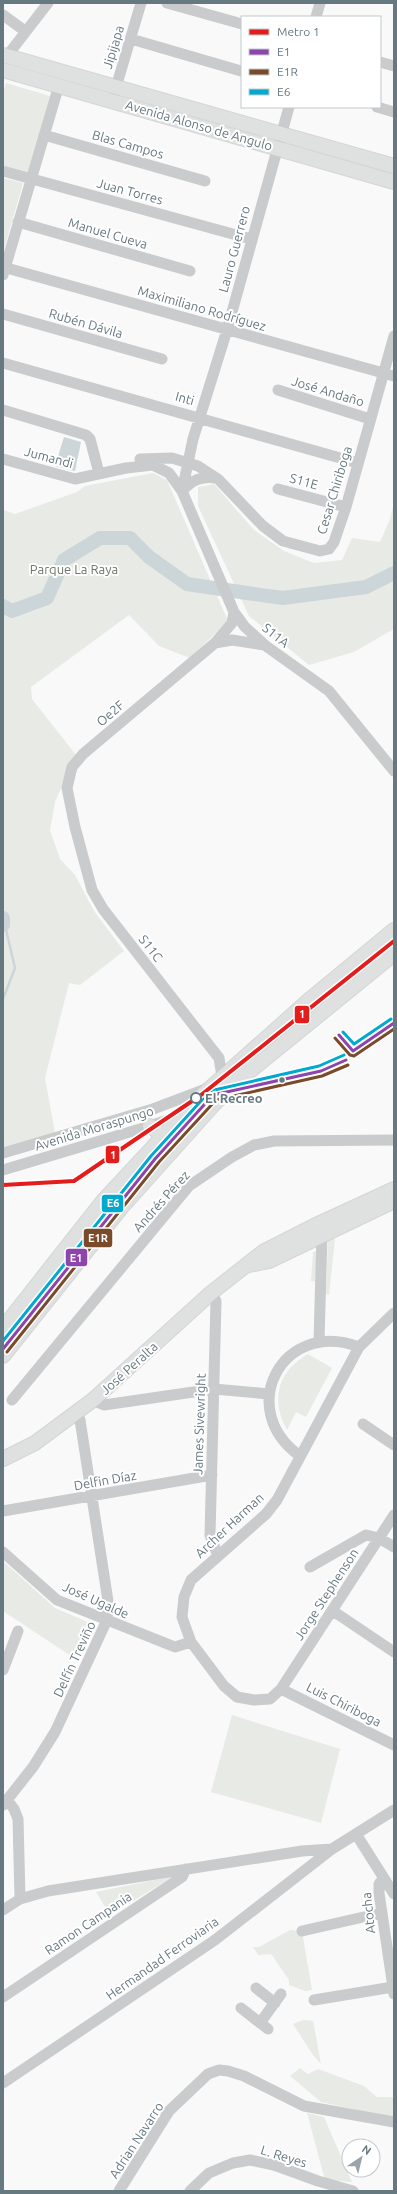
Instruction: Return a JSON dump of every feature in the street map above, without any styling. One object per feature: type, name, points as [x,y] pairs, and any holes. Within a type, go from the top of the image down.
[{"type":"main road","name":"Avenida Alonso de Angulo","points":[[5,55],[394,166]]},
{"type":"main road","name":"Avenida Alonso de Angulo","points":[[3,70],[277,147],[394,182]]},
{"type":"main road","points":[[3,1328],[103,1201],[182,1116],[222,1076],[394,930]]},
{"type":"main road","points":[[3,1356],[121,1208],[215,1103],[239,1080],[394,954]]},
{"type":"main road","points":[[150,1126],[157,1131],[161,1138]]},
{"type":"main road","name":"José Peralta","points":[[320,1229],[394,1189]]},
{"type":"main road","name":"José Peralta","points":[[3,1459],[35,1444],[93,1400],[229,1277],[247,1266],[263,1252],[394,1201]]},
{"type":"street","points":[[3,70],[5,55],[48,3]]},
{"type":"street","name":"Jipijapa","points":[[112,100],[141,3]]},
{"type":"street","points":[[167,3],[241,24]]},
{"type":"street","points":[[316,16],[320,3]]},
{"type":"street","points":[[3,15],[25,32]]},
{"type":"street","points":[[130,39],[241,71]]},
{"type":"street","points":[[381,62],[394,66]]},
{"type":"street","points":[[4,270],[59,85]]},
{"type":"street","name":"Lauro Guerrero","points":[[182,491],[200,417],[226,330],[280,133],[289,108]]},
{"type":"street","points":[[380,108],[394,112]]},
{"type":"street","name":"Blas Campos","points":[[44,135],[205,181]]},
{"type":"street","name":"Juan Torres","points":[[3,171],[250,239]]},
{"type":"street","name":"Manuel Cueva","points":[[18,222],[190,271]]},
{"type":"street","name":"Maximiliano Rodríguez","points":[[4,270],[389,375]]},
{"type":"street","name":"Rubén Dávila","points":[[3,314],[162,359]]},
{"type":"street","name":"Cesar Chiriboga","points":[[218,479],[263,526],[283,541],[320,551],[329,549],[334,542],[346,507],[370,419],[389,375],[394,336]]},
{"type":"street","name":"Inti","points":[[3,363],[200,417],[358,463]]},
{"type":"street","name":"José Andaño","points":[[278,390],[370,419]]},
{"type":"street","points":[[3,410],[86,435],[90,439],[99,473]]},
{"type":"street","name":"Jumandi","points":[[112,471],[126,464],[149,458],[172,458],[188,462],[218,479]]},
{"type":"street","name":"Jumandi","points":[[3,459],[75,479],[99,473],[153,465],[169,473],[182,491]]},
{"type":"street","points":[[182,491],[188,483],[197,478],[208,477],[218,479]]},
{"type":"street","name":"S11E","points":[[278,489],[346,507]]},
{"type":"street","name":"S11A","points":[[182,491],[232,608],[245,627],[266,646],[329,691],[394,771]]},
{"type":"street","name":"Oe2F","points":[[75,827],[67,788],[72,767],[83,754],[215,643],[232,623],[232,608]]},
{"type":"street","points":[[215,643],[232,640],[249,641],[266,646]]},
{"type":"street","name":"S11C","points":[[75,827],[92,890],[103,909],[219,1058],[222,1076]]},
{"type":"street","name":"Avenida Moraspungo","points":[[3,1154],[153,1109],[209,1089]]},
{"type":"street","name":"Avenida Moraspungo","points":[[3,1170],[182,1116],[215,1103]]},
{"type":"street","name":"Andrés Pérez","points":[[12,1400],[190,1186],[204,1176],[254,1145],[274,1141],[394,1140]]},
{"type":"street","points":[[319,1341],[320,1229]]},
{"type":"street","name":"James Sivewright","points":[[211,1293],[216,1301],[210,1535],[218,1556]]},
{"type":"street","name":"Archer Harman","points":[[282,1689],[270,1699],[254,1700],[237,1696],[224,1686],[191,1642],[182,1617],[184,1597],[192,1580],[266,1514],[277,1500],[359,1347],[394,1313]]},
{"type":"street","points":[[300,1456],[286,1445],[276,1430],[269,1406],[269,1394],[275,1376],[286,1360],[301,1348],[319,1341],[333,1340],[346,1342],[359,1347]]},
{"type":"street","points":[[93,1400],[104,1405],[214,1389],[269,1394]]},
{"type":"street","name":"Delfín Treviño","points":[[5,1803],[55,1732],[107,1620],[108,1601],[80,1420],[76,1412]]},
{"type":"street","points":[[363,1424],[394,1445]]},
{"type":"street","name":"Delfin Díaz","points":[[3,1511],[92,1497],[212,1475]]},
{"type":"street","name":"Jorge Stephenson","points":[[282,1689],[394,1515]]},
{"type":"street","points":[[310,1567],[366,1535],[379,1538],[394,1548]]},
{"type":"street","name":"José Ugalde","points":[[3,1552],[57,1600],[175,1647],[191,1642]]},
{"type":"street","points":[[333,1611],[394,1652]]},
{"type":"street","points":[[3,1670],[18,1631]]},
{"type":"street","name":"Luis Chiriboga","points":[[282,1689],[394,1745]]},
{"type":"street","points":[[5,1803],[14,1809],[18,1819],[20,1899]]},
{"type":"street","name":"Hermandad Ferroviaria","points":[[3,2083],[215,1940],[332,1849],[394,1810]]},
{"type":"street","points":[[356,1834],[394,1894]]},
{"type":"street","name":"Hermandad Ferroviaria","points":[[3,1910],[20,1899],[48,1891],[302,1851],[332,1849]]},
{"type":"street","name":"Ramon Campania","points":[[3,1997],[182,1877],[186,1870]]},
{"type":"street","name":"Atocha","points":[[384,1878],[380,1884],[379,1893],[393,1990]]},
{"type":"street","points":[[302,1931],[381,1913]]},
{"type":"street","points":[[241,2008],[264,2026],[278,1998],[256,1988]]},
{"type":"street","points":[[314,2000],[393,1990]]},
{"type":"street","name":"Adrian Navarro","points":[[119,2191],[169,2111],[208,2074],[218,2070],[228,2070],[305,2102],[394,2122]]},
{"type":"street","name":"L. Reyes","points":[[190,2191],[209,2173],[233,2163],[250,2160],[274,2165],[318,2181],[353,2191]]},
{"type":"green space","points":[[6,83],[50,96],[28,172],[3,165],[3,93]]},
{"type":"green space","points":[[3,178],[23,183],[3,253]]},
{"type":"green space","name":"Parque La Raya","points":[[153,473],[167,480],[228,621],[190,658],[159,646],[129,615],[31,687],[32,699],[76,755],[55,802],[50,830],[60,859],[75,875],[94,911],[124,951],[80,985],[69,983],[45,1078],[55,1133],[3,1147],[3,510],[15,514],[77,492],[85,486]]},
{"type":"green space","points":[[214,484],[254,530],[284,551],[314,563],[342,560],[352,538],[380,542],[390,519],[394,503],[394,629],[354,652],[309,665],[249,616],[198,506],[198,487]]},
{"type":"green space","points":[[328,1239],[335,1239],[329,1295],[326,1294]]},
{"type":"green space","points":[[318,1250],[317,1282],[311,1281],[313,1252]]},
{"type":"green space","points":[[308,1354],[332,1368],[306,1417],[296,1412],[287,1430],[279,1407],[278,1397],[280,1387],[284,1377],[290,1369]]},
{"type":"green space","points":[[3,1561],[55,1608],[90,1623],[71,1656],[3,1611]]},
{"type":"green space","points":[[232,1715],[340,1749],[321,1823],[211,1792]]},
{"type":"green space","points":[[174,1876],[110,1915],[96,1892]]},
{"type":"green space","points":[[290,1930],[302,1931],[312,1990],[305,1991],[289,1985],[289,1980],[271,1954],[258,1955],[253,1947],[259,1947]]},
{"type":"green space","points":[[303,2020],[313,2021],[321,2064],[313,2055],[293,2024]]},
{"type":"green space","points":[[300,2068],[308,2074],[318,2069],[364,2086],[377,2097],[394,2096],[394,2118],[321,2102],[290,2076]]},
{"type":"green space","points":[[307,2113],[324,2117],[341,2156],[341,2178],[350,2178],[352,2182],[325,2180]]},
{"type":"shaded area","points":[[64,437],[81,442],[75,471],[55,466]]},
{"type":"waterway","points":[[3,606],[12,611],[47,598],[64,560],[100,538],[130,538],[149,557],[187,584],[283,598],[366,587],[394,573]]},
{"type":"waterway","points":[[3,918],[3,925]]},
{"type":"waterway","points":[[3,999],[15,968],[4,921]]},
{"type":"metro line","name":"1","points":[[3,1185],[74,1181],[201,1095],[394,941]]},
{"type":"transit line","name":"E6","points":[[343,1032],[354,1044],[391,1019]]},
{"type":"transit line","name":"E1","points":[[339,1035],[353,1051],[394,1023]]},
{"type":"transit line","name":"E1R","points":[[335,1038],[350,1055],[354,1056],[394,1029]]},
{"type":"transit line","name":"E6","points":[[3,1341],[151,1156],[210,1091],[319,1066],[344,1055]]},
{"type":"transit line","name":"E1","points":[[3,1349],[155,1159],[213,1095],[321,1071],[346,1060]]},
{"type":"transit line","name":"E1R","points":[[7,1352],[159,1162],[216,1100],[322,1076],[348,1065]]},
{"type":"place","name":"El Recreo","points":[[196,1098]]}]
